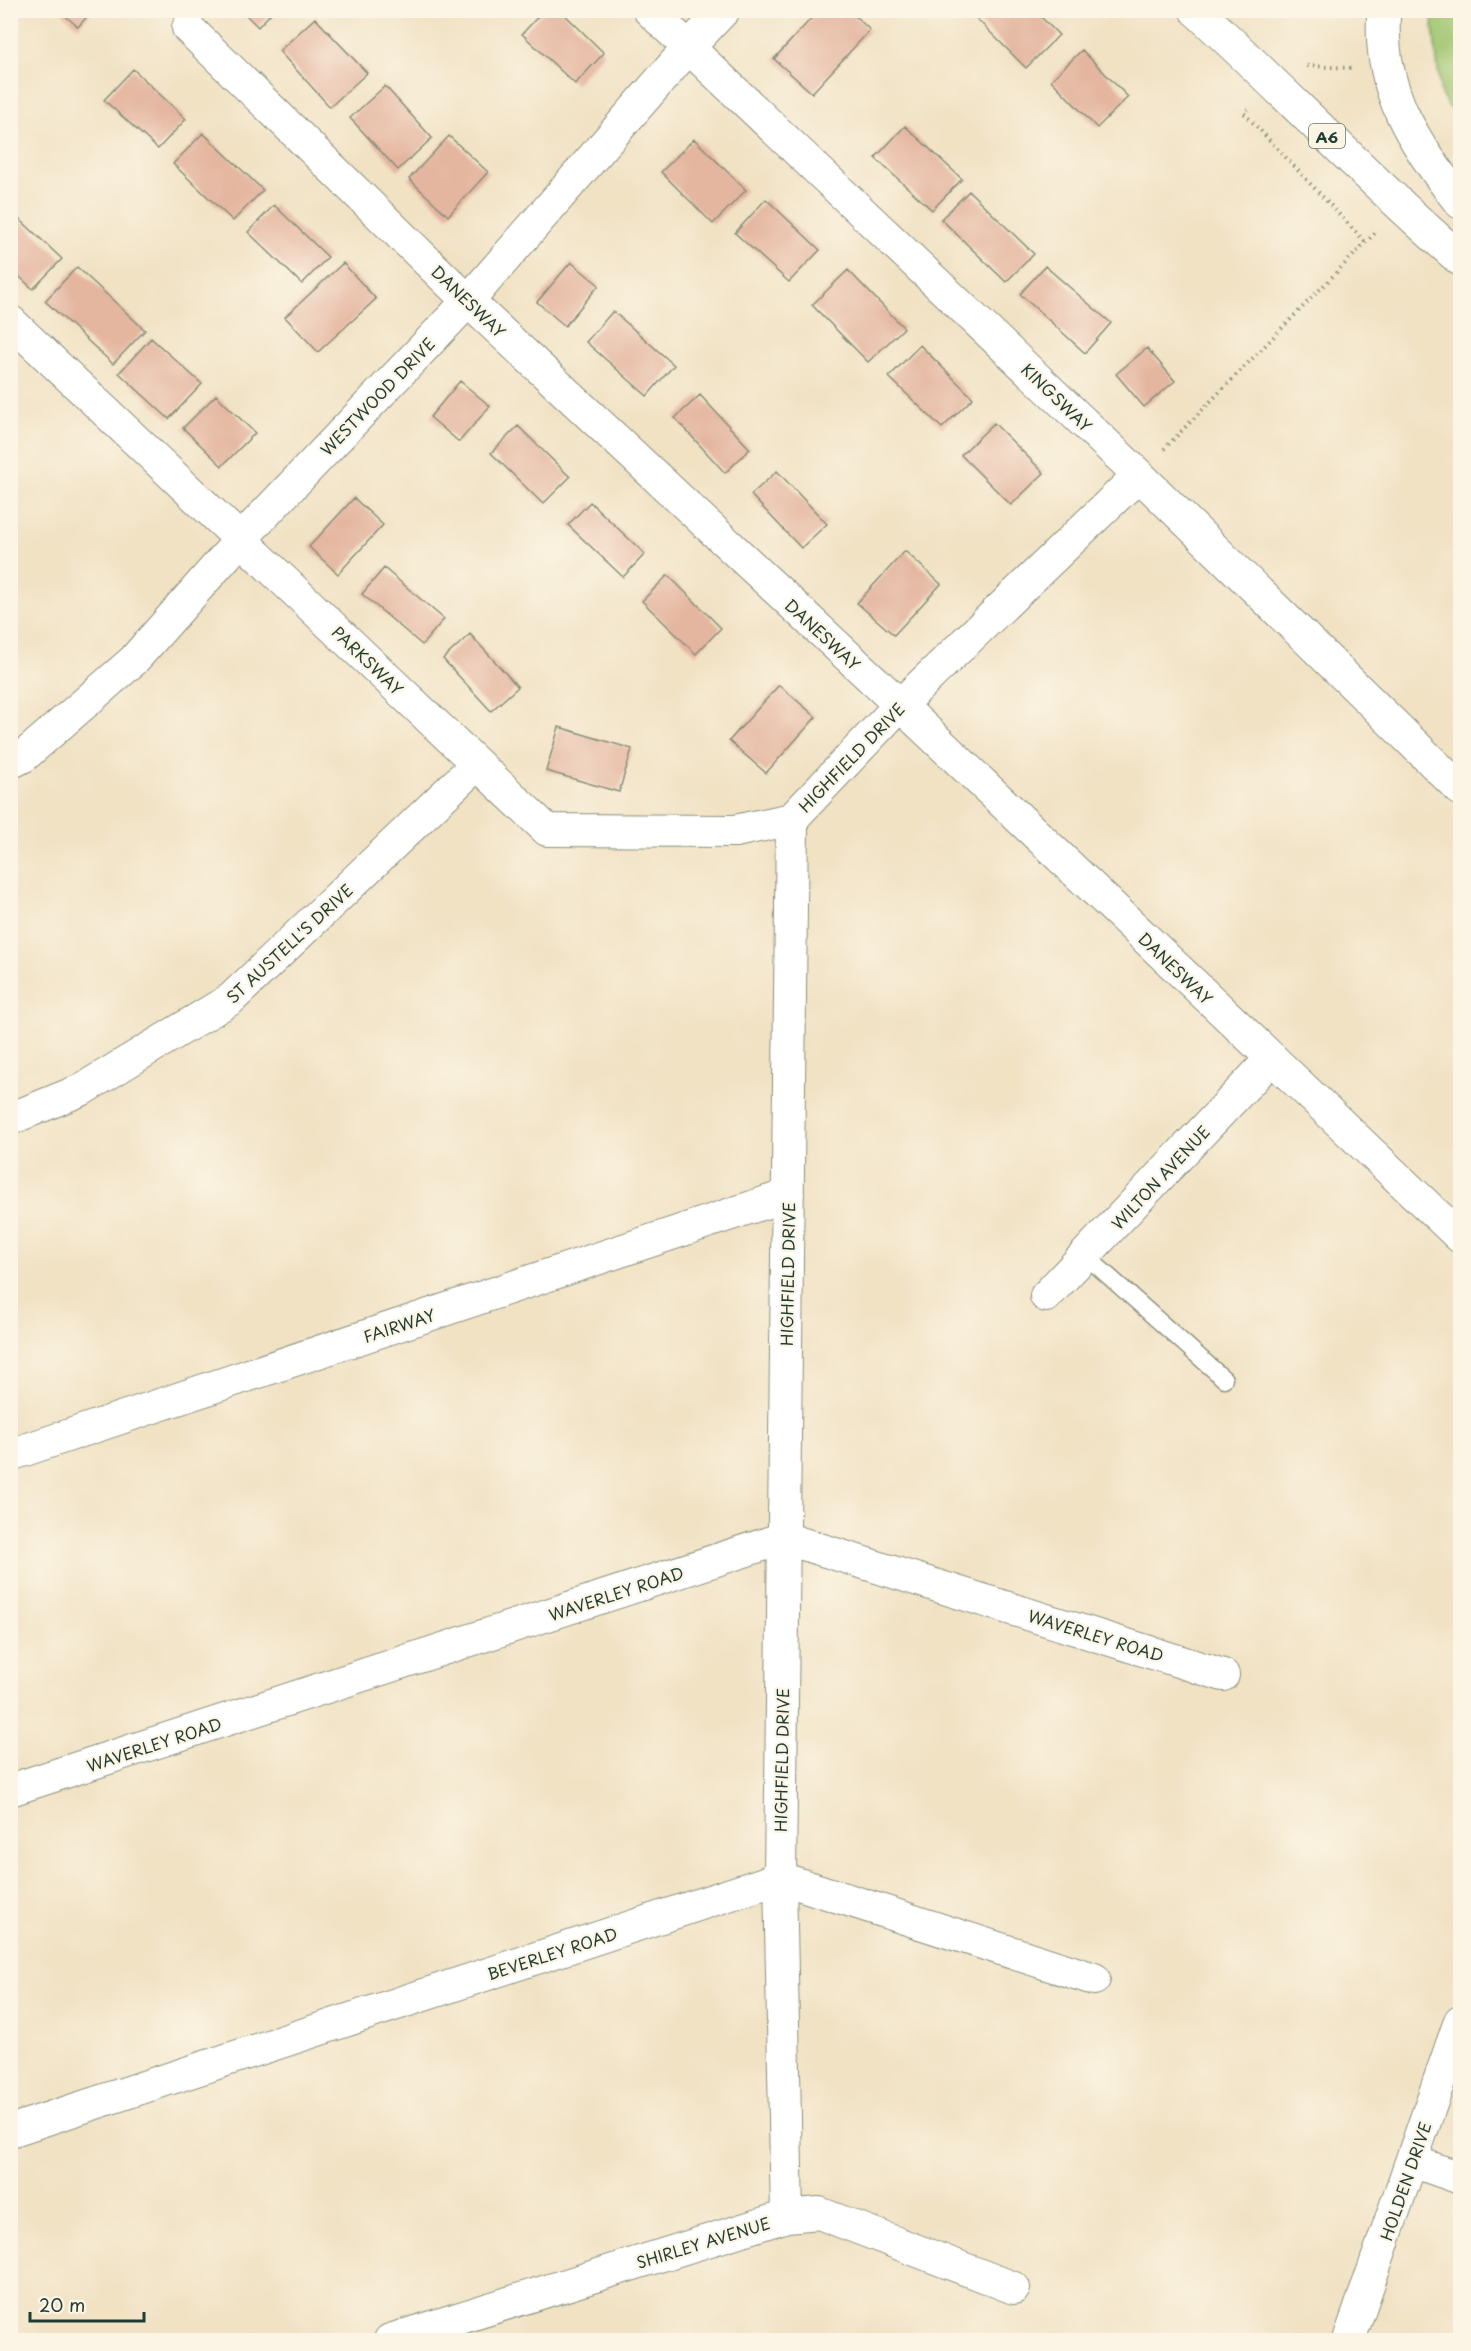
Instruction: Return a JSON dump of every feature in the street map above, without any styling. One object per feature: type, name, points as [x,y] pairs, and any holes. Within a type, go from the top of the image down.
[{"type":"main road","name":"A6","points":[[1196,10],[1399,206],[1461,260]]},
{"type":"main road","points":[[1384,10],[1382,34],[1385,63],[1394,95],[1427,161],[1461,202]]},
{"type":"street","name":"KINGSWAY","points":[[649,10],[1139,475],[1461,789]]},
{"type":"street","name":"WESTWOOD DRIVE","points":[[10,763],[24,756],[133,661],[241,539],[468,301],[689,47],[724,10]]},
{"type":"street","name":"DANESWAY","points":[[188,28],[468,301],[900,705],[1461,1238]]},
{"type":"street","name":"PARKSWAY","points":[[10,321],[547,830],[735,831],[792,819]]},
{"type":"street","name":"HIGHFIELD DRIVE","points":[[787,2216],[780,1878],[792,819],[900,705],[1139,475]]},
{"type":"street","name":"ST AUSTELL'S DRIVE","points":[[10,1119],[81,1090],[231,999],[477,764]]},
{"type":"street","name":"WILTON AVENUE","points":[[1046,1296],[1272,1058]]},
{"type":"street","name":"FAIRWAY","points":[[10,1455],[788,1195]]},
{"type":"street","name":"WAVERLEY ROAD","points":[[10,1790],[784,1538],[1223,1675]]},
{"type":"street","points":[[780,1878],[1094,1979]]},
{"type":"street","name":"BEVERLEY ROAD","points":[[10,2131],[780,1878]]},
{"type":"street","name":"HOLDEN DRIVE","points":[[1348,2340],[1461,2020]]},
{"type":"street","points":[[1412,2162],[1461,2178]]},
{"type":"street","name":"SHIRLEY AVENUE","points":[[390,2340],[787,2216],[819,2213],[1014,2288]]},
{"type":"lane","points":[[1086,1256],[1224,1379]]},
{"type":"path","points":[[1366,243],[1244,113],[1288,64],[1354,68],[1385,63]]},
{"type":"path","points":[[1139,475],[1366,243],[1399,206]]},
{"type":"green space","points":[[1431,10],[1460,11],[1460,123],[1441,95]]},
{"type":"building","points":[[59,10],[93,10],[78,27]]},
{"type":"building","points":[[241,10],[274,10],[258,27]]},
{"type":"building","points":[[544,10],[560,10],[604,53],[575,84],[522,34]]},
{"type":"building","points":[[819,10],[849,10],[870,30],[812,93],[774,59]]},
{"type":"building","points":[[975,10],[1034,10],[1059,35],[1026,68],[972,14]]},
{"type":"building","points":[[315,18],[367,73],[330,107],[279,51]]},
{"type":"building","points":[[1082,50],[1128,97],[1097,128],[1051,80]]},
{"type":"building","points":[[133,69],[186,119],[158,149],[104,100]]},
{"type":"building","points":[[385,86],[432,138],[398,170],[350,118]]},
{"type":"building","points":[[905,126],[962,179],[932,210],[875,158]]},
{"type":"building","points":[[203,133],[263,190],[233,221],[173,164]]},
{"type":"building","points":[[449,136],[488,172],[448,216],[409,179]]},
{"type":"building","points":[[694,139],[746,190],[713,224],[661,172]]},
{"type":"building","points":[[969,191],[1034,254],[1006,282],[941,219]]},
{"type":"building","points":[[766,199],[820,250],[789,282],[735,233]]},
{"type":"building","points":[[274,205],[328,257],[302,284],[248,232]]},
{"type":"building","points":[[10,210],[62,259],[33,289],[10,268]]},
{"type":"building","points":[[571,262],[599,285],[565,326],[537,302]]},
{"type":"building","points":[[343,263],[376,299],[318,352],[285,317]]},
{"type":"building","points":[[1045,266],[1111,323],[1085,353],[1020,294]]},
{"type":"building","points":[[77,267],[145,330],[113,364],[45,301]]},
{"type":"building","points":[[848,270],[904,328],[868,362],[812,305]]},
{"type":"building","points":[[613,311],[674,365],[647,396],[586,342]]},
{"type":"building","points":[[151,338],[202,384],[169,419],[119,373]]},
{"type":"building","points":[[920,345],[973,398],[942,428],[889,377]]},
{"type":"building","points":[[1147,348],[1175,381],[1144,407],[1116,374]]},
{"type":"building","points":[[460,381],[490,406],[459,442],[430,417]]},
{"type":"building","points":[[216,395],[255,433],[222,466],[183,428]]},
{"type":"building","points":[[700,395],[750,449],[725,473],[675,418]]},
{"type":"building","points":[[994,423],[1044,473],[1011,505],[961,455]]},
{"type":"building","points":[[518,426],[570,477],[543,504],[491,453]]},
{"type":"building","points":[[777,471],[827,524],[801,548],[751,495]]},
{"type":"building","points":[[354,498],[383,525],[338,574],[309,547]]},
{"type":"building","points":[[590,502],[645,554],[623,577],[568,525]]},
{"type":"building","points":[[905,551],[941,584],[894,635],[857,603]]},
{"type":"building","points":[[384,568],[444,619],[422,645],[362,594]]},
{"type":"building","points":[[668,575],[721,628],[696,654],[642,601]]},
{"type":"building","points":[[470,634],[518,687],[491,711],[443,659]]},
{"type":"building","points":[[779,685],[816,717],[766,773],[729,741]]},
{"type":"building","points":[[559,727],[632,749],[619,792],[546,771]]}]
